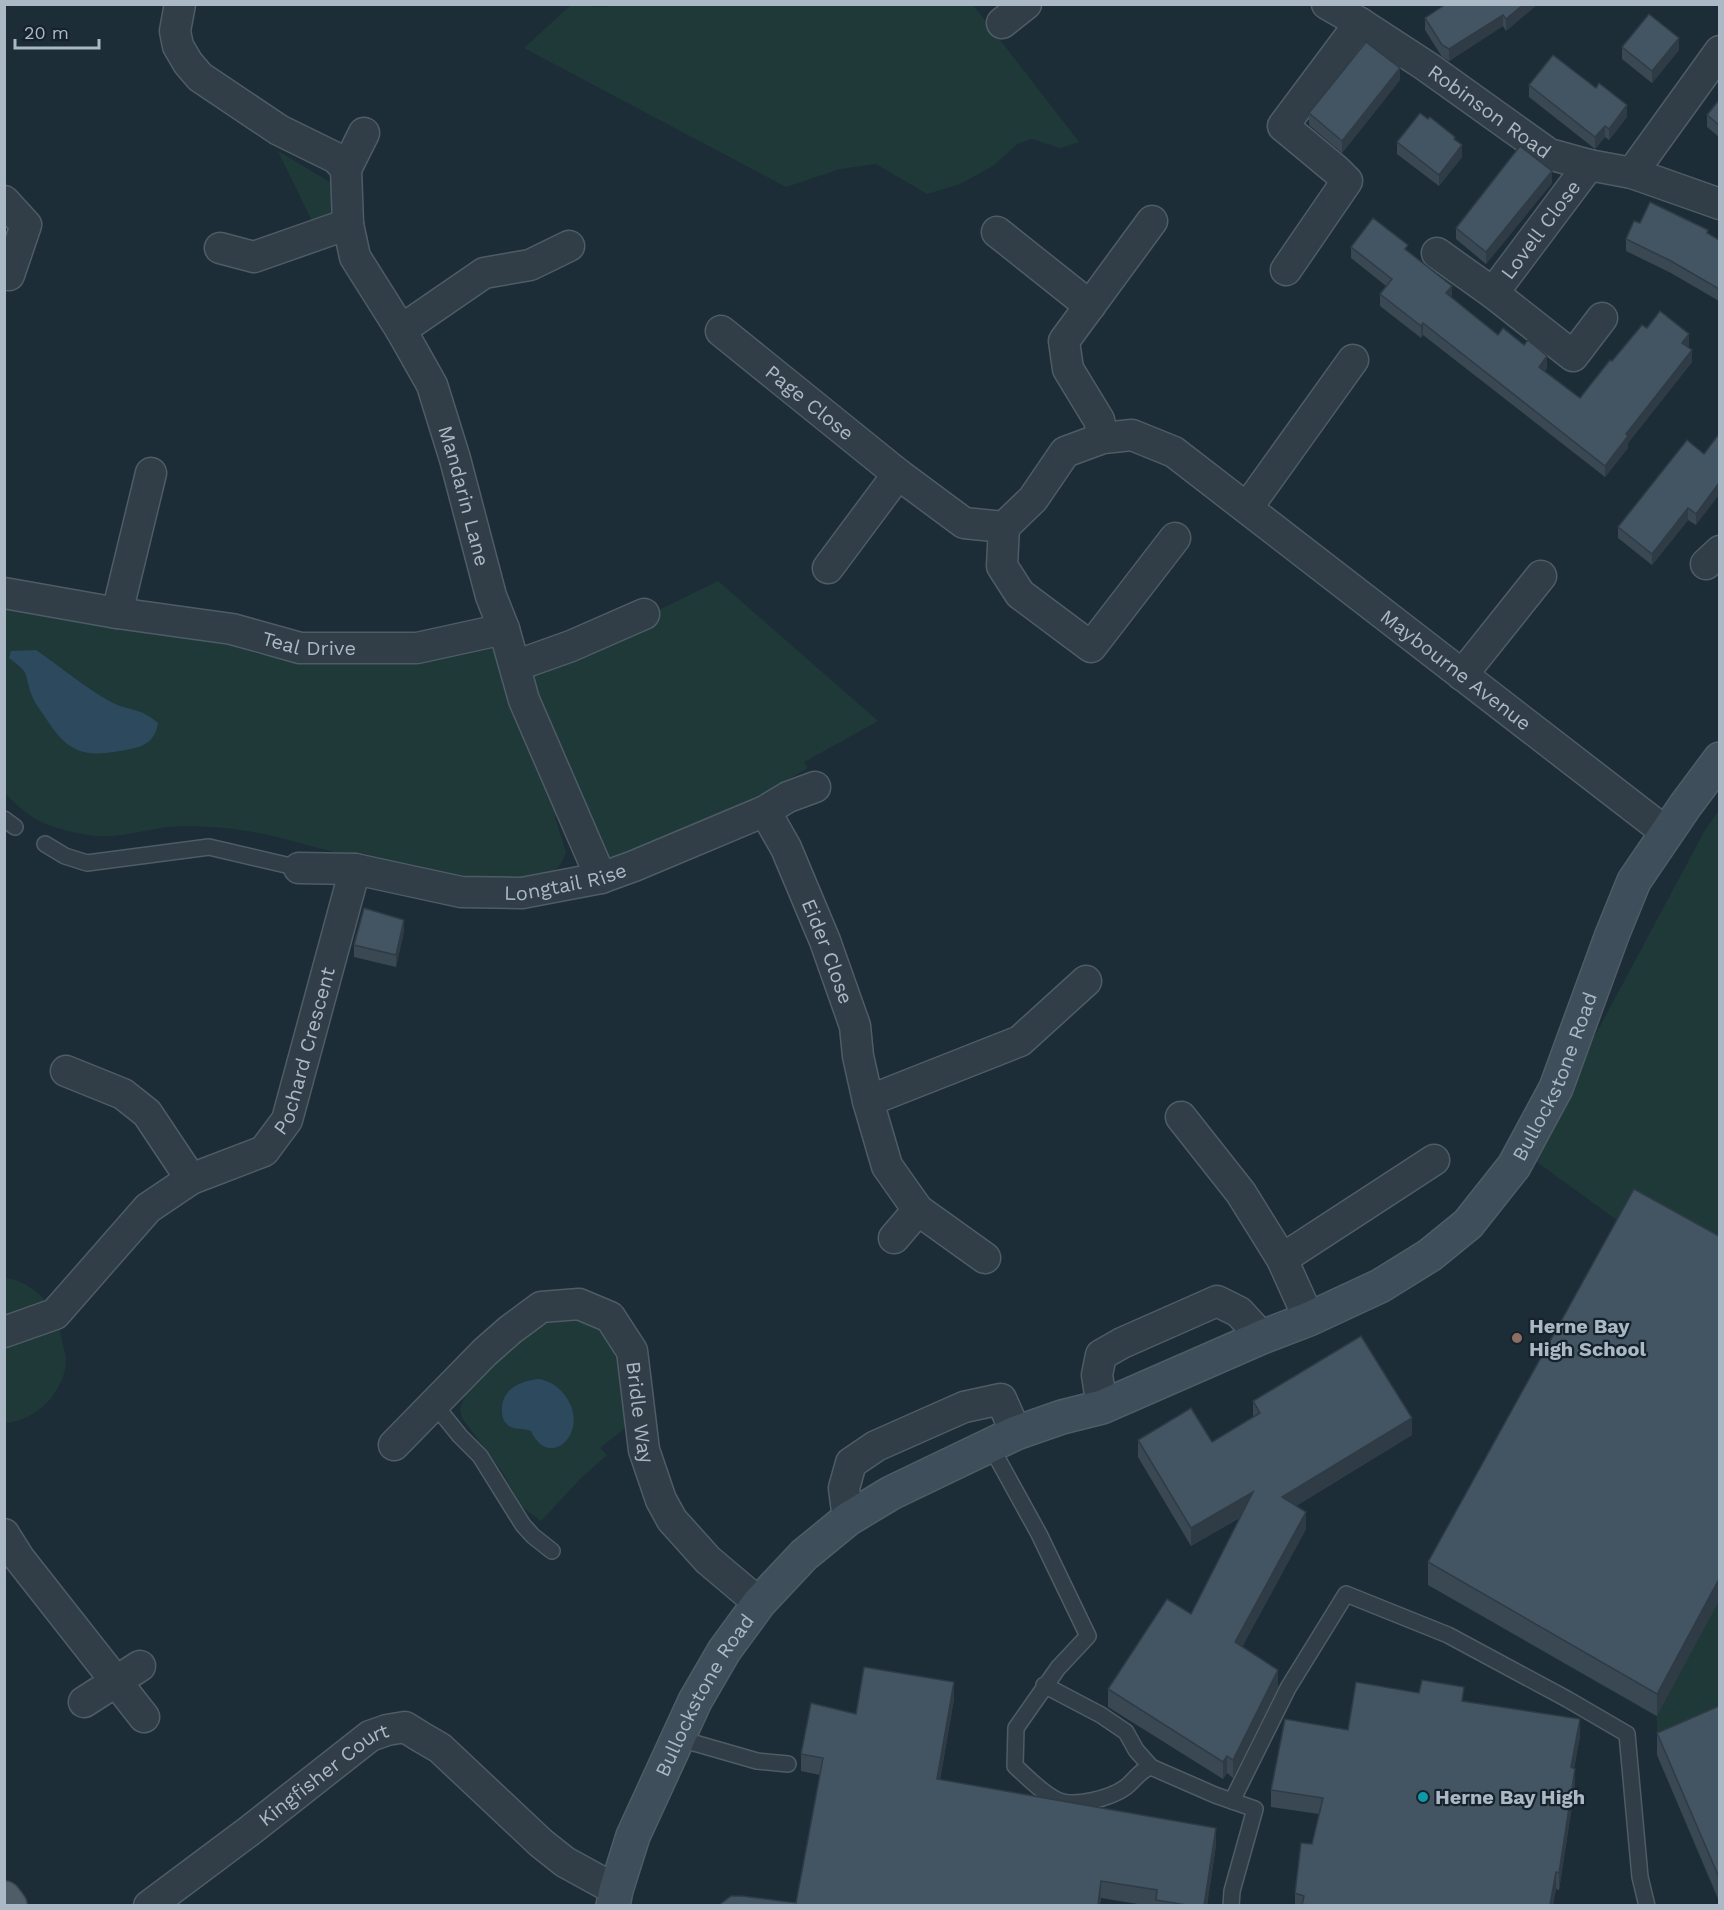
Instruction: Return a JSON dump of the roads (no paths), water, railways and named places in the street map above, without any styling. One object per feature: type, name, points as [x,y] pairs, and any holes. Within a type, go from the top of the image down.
[{"type":"street","points":[[180,4],[175,32],[178,46],[200,77],[279,130],[336,158],[346,169]]},
{"type":"street","points":[[1002,23],[1026,4]]},
{"type":"street","name":"Robinson Road","points":[[1328,4],[1426,66],[1549,154],[1632,173],[1719,204]]},
{"type":"street","points":[[1286,270],[1347,181],[1283,126],[1360,23]]},
{"type":"street","points":[[1632,173],[1719,51]]},
{"type":"street","name":"Mandarin Lane","points":[[363,133],[346,169],[348,224],[355,257],[432,385],[455,459],[490,596],[504,629],[524,700],[601,878]]},
{"type":"street","name":"Lovell Close","points":[[1493,293],[1589,165]]},
{"type":"street","points":[[4,201],[26,225],[9,275]]},
{"type":"street","points":[[1103,438],[1099,420],[1068,369],[1064,341],[1152,221]]},
{"type":"street","points":[[220,248],[254,257],[348,224]]},
{"type":"street","points":[[997,232],[1090,306]]},
{"type":"street","points":[[401,330],[484,273],[530,264],[569,246]]},
{"type":"street","name":"Lovell Close","points":[[1437,253],[1493,293],[1573,356],[1602,318]]},
{"type":"street","name":"Page Close","points":[[721,331],[898,474]]},
{"type":"street","points":[[1247,508],[1353,360]]},
{"type":"street","name":"Maybourne Avenue","points":[[1004,527],[1033,499],[1065,452],[1103,438],[1132,435],[1174,452],[1667,833]]},
{"type":"street","points":[[117,613],[151,473]]},
{"type":"street","points":[[828,568],[898,474],[964,523],[1004,527],[1002,566],[1020,594],[1091,648],[1175,538]]},
{"type":"street","points":[[1462,675],[1541,576]]},
{"type":"street","name":"Teal Drive","points":[[4,593],[117,613],[232,629],[300,648],[417,648],[504,629]]},
{"type":"street","points":[[515,666],[571,646],[644,614]]},
{"type":"street","name":"Bullockstone Road","points":[[614,1898],[633,1836],[695,1701],[724,1651],[759,1603],[804,1554],[848,1519],[891,1493],[1003,1439],[1062,1417],[1102,1407],[1380,1286],[1430,1255],[1468,1224],[1514,1166],[1556,1088],[1612,935],[1634,882],[1719,759]]},
{"type":"street","name":"Longtail Rise","points":[[299,868],[355,869],[461,892],[522,893],[601,878],[765,812],[788,797],[814,787]]},
{"type":"street","name":"Eider Close","points":[[765,812],[786,848],[825,941],[855,1026],[858,1056],[868,1101],[887,1166],[918,1210],[985,1258]]},
{"type":"street","name":"Pochard Crescent","points":[[4,1332],[55,1314],[148,1208],[191,1179],[264,1151],[287,1120],[355,869]]},
{"type":"street","points":[[868,1101],[1020,1041],[1086,981]]},
{"type":"street","points":[[66,1071],[123,1094],[147,1113],[191,1179]]},
{"type":"street","points":[[1181,1117],[1241,1193],[1282,1259],[1310,1318]]},
{"type":"street","points":[[1282,1259],[1434,1160]]},
{"type":"street","points":[[894,1238],[918,1210]]},
{"type":"street","points":[[1102,1407],[1097,1375],[1101,1355],[1122,1343],[1216,1301],[1239,1312],[1262,1337]]},
{"type":"street","name":"Bridle Way","points":[[394,1445],[485,1352],[541,1307],[579,1304],[610,1317],[632,1351],[644,1450],[661,1500],[672,1520],[708,1560],[759,1603]]},
{"type":"street","points":[[848,1519],[844,1488],[851,1463],[876,1446],[964,1407],[1001,1399],[1003,1439]]},
{"type":"street","points":[[4,1534],[19,1558],[144,1717]]},
{"type":"street","points":[[84,1702],[140,1666]]},
{"type":"street","name":"Kingfisher Court","points":[[149,1905],[248,1832],[370,1736],[405,1727],[440,1748],[565,1862],[614,1898]]},
{"type":"lane","points":[[45,844],[64,856],[87,863],[209,847],[299,868]]},
{"type":"lane","points":[[435,1405],[480,1456],[523,1525],[552,1551]]},
{"type":"lane","points":[[1003,1439],[1040,1534],[1088,1636],[1044,1685],[1016,1728],[1015,1766],[1056,1800],[1084,1803],[1126,1787],[1144,1769],[1151,1767]]},
{"type":"lane","points":[[1232,1801],[1288,1688],[1346,1594],[1448,1635],[1627,1734],[1640,1876],[1647,1905]]},
{"type":"lane","points":[[1044,1685],[1101,1714],[1126,1732],[1151,1767],[1255,1809],[1232,1891],[1231,1905]]},
{"type":"lane","points":[[677,1738],[758,1761],[788,1764]]},
{"type":"water","points":[[36,650],[101,696],[117,705],[152,718],[158,723],[153,736],[140,747],[106,753],[84,752],[65,742],[35,702],[24,671],[9,658],[11,651]]},
{"type":"water","points":[[539,1379],[558,1388],[571,1407],[574,1420],[572,1432],[558,1447],[548,1448],[539,1443],[531,1431],[511,1427],[503,1417],[503,1401],[509,1391],[520,1384]]},
{"type":"place","name":"Herne Bay High School","points":[[1517,1338]]},
{"type":"place","name":"Herne Bay High","points":[[1423,1797]]}]
